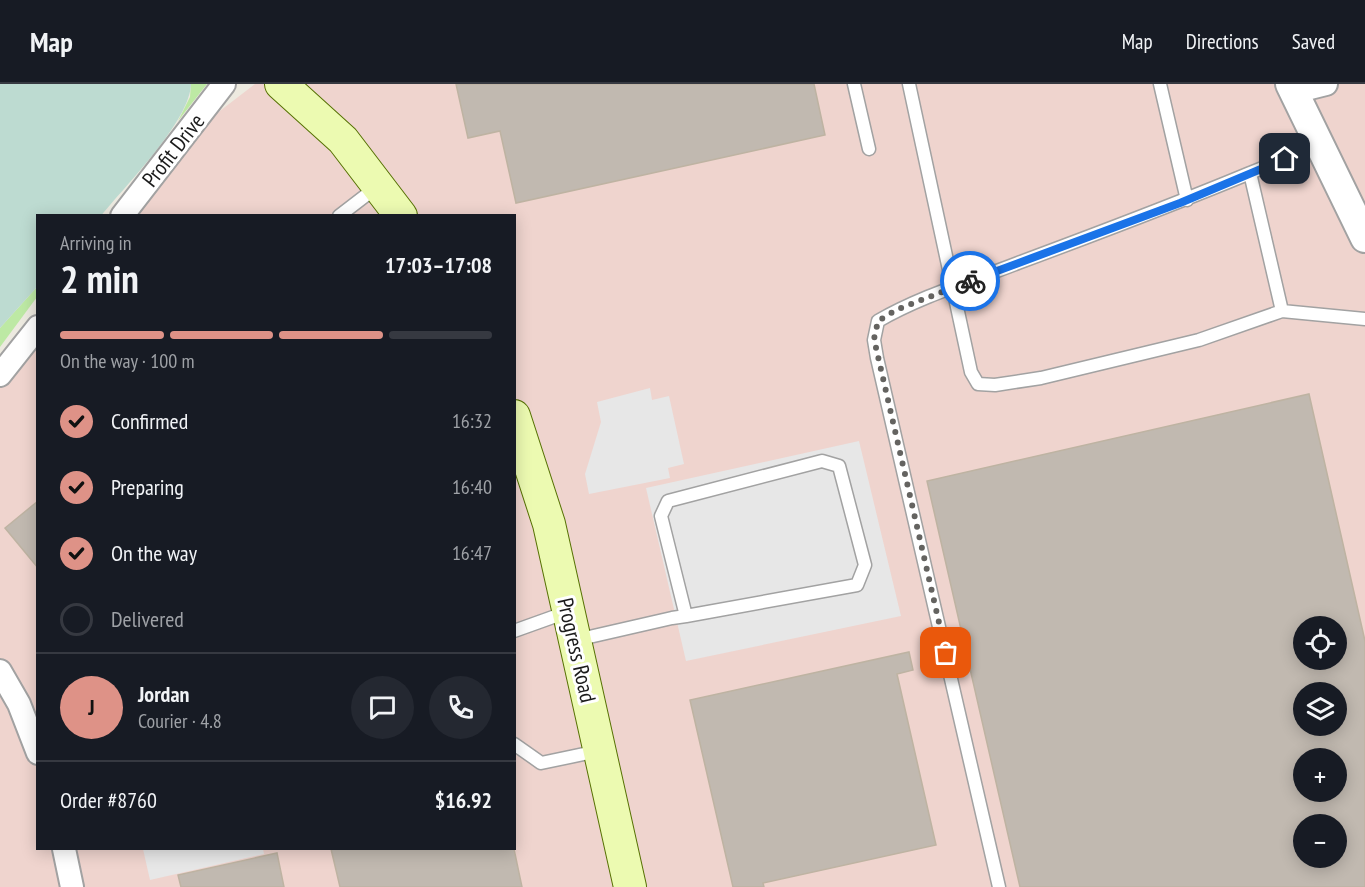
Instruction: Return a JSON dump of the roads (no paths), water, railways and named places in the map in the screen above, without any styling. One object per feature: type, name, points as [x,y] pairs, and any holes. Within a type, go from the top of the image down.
[{"type":"main road","points":[[281,84],[343,140],[399,214]]},
{"type":"main road","name":"Progress Road","points":[[516,422],[549,524],[630,887]]},
{"type":"street","name":"Profit Drive","points":[[125,214],[224,84]]},
{"type":"street","points":[[1326,84],[1292,88],[1365,238]]},
{"type":"street","points":[[0,375],[36,330]]},
{"type":"street","points":[[0,670],[19,704],[36,748]]},
{"type":"street","points":[[64,850],[72,887]]},
{"type":"lane","points":[[854,84],[869,149]]},
{"type":"lane","points":[[909,84],[971,372],[978,384],[1041,378],[1178,345],[1282,311],[1365,319]]},
{"type":"lane","points":[[1160,84],[1187,200]]},
{"type":"lane","points":[[999,887],[874,339],[878,321],[896,310],[1187,200],[1320,145]]},
{"type":"lane","points":[[1250,173],[1282,311]]},
{"type":"lane","points":[[342,214],[378,186]]},
{"type":"lane","points":[[516,631],[686,616],[857,585],[865,565],[839,466],[822,461],[668,501],[661,516],[686,616]]},
{"type":"lane","points":[[516,745],[541,763],[599,750]]}]
